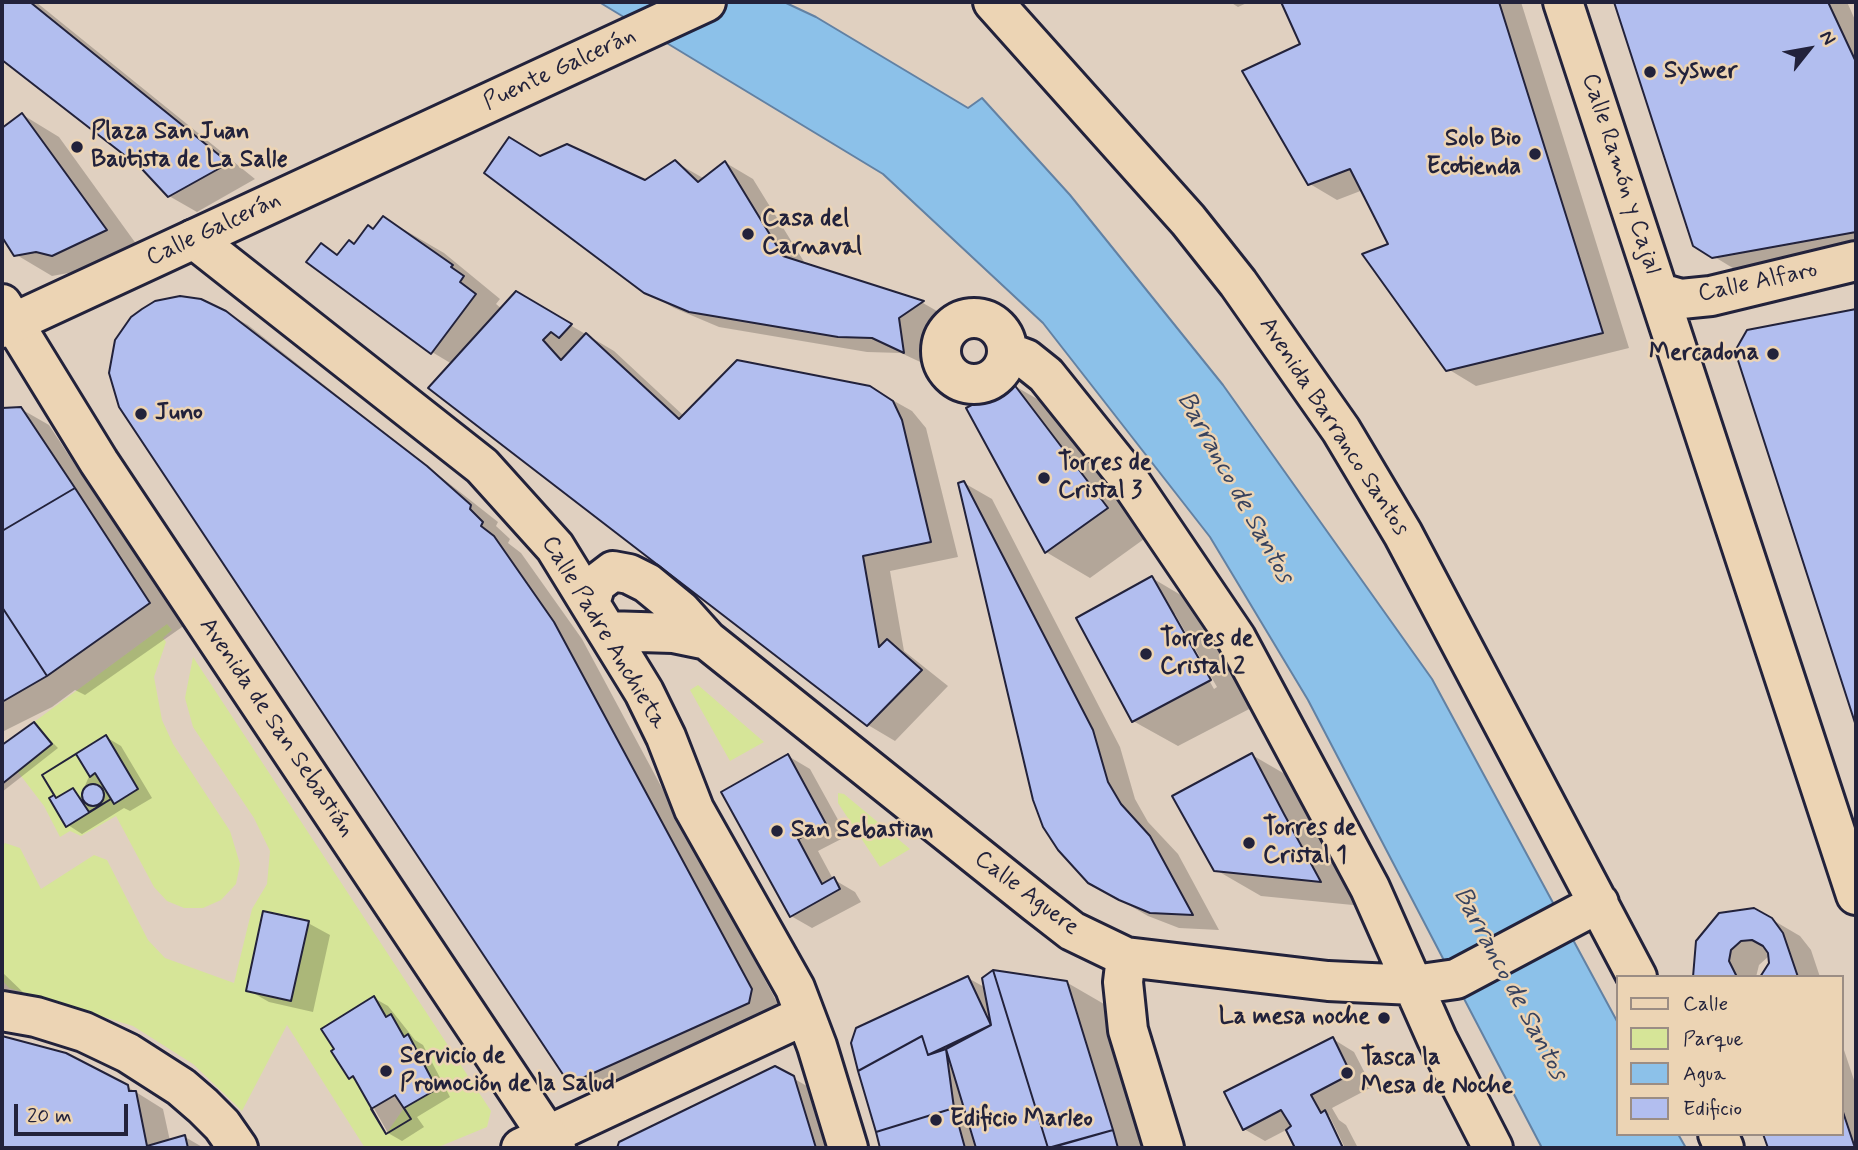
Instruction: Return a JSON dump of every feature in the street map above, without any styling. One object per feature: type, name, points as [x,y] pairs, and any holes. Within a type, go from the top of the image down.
[{"type":"street","name":"Puente Galcerán","points":[[413,138],[706,2]]},
{"type":"street","name":"Avenida Barranco Santos","points":[[993,2],[1188,220],[1238,283],[1341,430],[1403,534],[1636,975]]},
{"type":"street","name":"Calle Ramón y Cajal","points":[[1563,2],[1660,293],[1675,347],[1772,632],[1856,895]]},
{"type":"street","name":"Calle Galcerán","points":[[6,318],[194,239],[413,138]]},
{"type":"street","name":"Calle Padre Anchieta","points":[[194,239],[482,466],[533,520],[599,617],[644,692],[674,754],[683,787],[795,988],[848,1148]]},
{"type":"street","name":"Calle Alfaro","points":[[1660,293],[1681,299],[1711,296],[1856,261]]},
{"type":"street","name":"Avenida de San Sebastián","points":[[6,318],[542,1144]]},
{"type":"street","points":[[1007,352],[1026,359],[1046,375],[1093,433],[1163,526],[1229,628],[1370,888],[1437,1039],[1489,1147]]},
{"type":"street","name":"Calle Aguere","points":[[707,640],[599,617],[596,584],[613,571],[628,574],[647,583],[681,611],[707,640],[840,749],[1072,931],[1126,957],[1328,981],[1414,985],[1456,979],[1599,903]]},
{"type":"street","points":[[1126,957],[1123,982],[1128,1030],[1164,1148]]},
{"type":"street","points":[[2,1011],[36,1017],[84,1032],[128,1053],[181,1087],[203,1105],[237,1148]]},
{"type":"street","points":[[542,1144],[806,1015]]},
{"type":"green space","points":[[167,624],[172,630],[163,638],[166,642],[154,677],[162,720],[173,744],[230,831],[240,864],[236,884],[221,900],[203,908],[184,908],[167,901],[154,887],[116,816],[81,836],[70,831],[60,837],[44,806],[18,772],[52,744],[34,722]]},
{"type":"green space","points":[[193,657],[491,1111],[487,1127],[436,1148],[365,1148],[287,1025],[242,1111],[193,1064],[133,1026],[9,988],[2,980],[2,846],[5,843],[20,848],[41,889],[94,855],[107,860],[148,940],[165,958],[234,983],[252,909],[267,884],[270,851],[254,818],[193,727],[185,698]],"holes":[[[374,996],[386,1017],[391,1015],[404,1037],[408,1035],[437,1088],[404,1108],[386,1134],[353,1076],[349,1078],[332,1052],[334,1049],[321,1029]]]},
{"type":"green space","points":[[698,685],[764,742],[730,761],[690,690]]},
{"type":"green space","points":[[838,793],[844,794],[910,849],[880,867],[838,803]]},
{"type":"water","name":"Barranco de Santos","points":[[599,2],[784,2],[816,17],[968,108],[982,98],[1070,195],[1223,385],[1432,679],[1616,1019],[1616,1136],[1679,1136],[1686,1148],[1542,1148],[1308,700],[1210,537],[1043,323],[883,174]]},
{"type":"building","points":[[2,2],[30,2],[229,163],[168,197],[141,168],[2,60]]},
{"type":"building","points":[[1281,2],[1499,2],[1603,333],[1446,371],[1362,254],[1388,244],[1350,169],[1308,185],[1242,71],[1300,44]]},
{"type":"building","points":[[1614,2],[1828,2],[1856,62],[1856,232],[1712,258],[1693,246]]},
{"type":"building","points":[[22,113],[107,230],[52,256],[36,252],[14,256],[2,237],[2,128]]},
{"type":"building","points":[[509,137],[540,156],[567,144],[645,180],[675,160],[698,182],[725,161],[783,256],[924,301],[899,318],[904,353],[872,338],[838,337],[689,312],[644,293],[484,173]]},
{"type":"building","points":[[383,216],[453,265],[451,267],[464,276],[460,282],[476,294],[431,354],[306,262],[321,243],[337,255],[349,240],[354,244],[368,225],[373,229]]},
{"type":"building","points":[[516,291],[572,324],[559,338],[551,332],[543,340],[561,360],[586,333],[679,419],[737,360],[870,386],[893,401],[902,420],[931,542],[863,556],[879,647],[887,639],[922,670],[867,726],[428,388]]},
{"type":"building","points":[[180,296],[201,299],[226,311],[427,466],[471,505],[470,509],[483,522],[481,526],[494,536],[554,622],[752,989],[749,1003],[578,1080],[564,1076],[119,407],[109,373],[115,340],[131,317],[142,309],[155,301]]},
{"type":"building","points":[[1856,309],[1856,726],[1735,351],[1747,330]]},
{"type":"building","name":"Torres de Cristal 3","points":[[1013,383],[1108,508],[1045,553],[966,408]]},
{"type":"building","points":[[21,407],[75,488],[2,531],[2,408]]},
{"type":"building","points":[[964,481],[1093,730],[1108,782],[1121,804],[1150,836],[1193,915],[1150,913],[1088,883],[1058,850],[1043,827],[1033,800],[958,483]]},
{"type":"building","points":[[75,488],[150,603],[47,676],[2,607],[2,531]]},
{"type":"building","name":"Torres de Cristal 2","points":[[1152,576],[1211,680],[1132,722],[1076,618]]},
{"type":"building","points":[[2,607],[47,676],[2,702]]},
{"type":"building","points":[[34,722],[52,744],[2,784],[2,745]]},
{"type":"building","points":[[106,735],[138,789],[114,804],[111,799],[66,827],[49,798],[54,795],[42,775]]},
{"type":"building","name":"Torres de Cristal 1","points":[[1252,753],[1321,882],[1214,871],[1172,796]]},
{"type":"building","points":[[76,754],[90,777],[95,773],[111,799],[89,812],[73,788],[56,798],[42,775]]},
{"type":"building","name":"San Sebastian","points":[[788,754],[826,824],[798,839],[822,884],[834,877],[840,889],[790,917],[721,792]]},
{"type":"building","points":[[93,784],[101,787],[104,795],[101,803],[93,806],[85,803],[82,795],[85,787]]},
{"type":"building","points":[[1754,908],[1772,918],[1783,933],[1797,975],[1761,975],[1769,963],[1768,953],[1763,946],[1752,940],[1741,941],[1731,950],[1729,961],[1736,975],[1693,975],[1696,941],[1719,913]]},
{"type":"building","points":[[263,911],[309,921],[291,1001],[246,991]]},
{"type":"building","points":[[993,970],[1067,981],[1113,1130],[1048,1148]]},
{"type":"building","points":[[993,970],[1048,1148],[976,1148],[946,1049],[991,1025],[982,978]]},
{"type":"building","points":[[968,976],[991,1025],[928,1055],[922,1036],[858,1071],[851,1043],[856,1028]]},
{"type":"building","points":[[374,996],[386,1017],[391,1014],[404,1037],[408,1034],[437,1089],[404,1108],[411,1119],[386,1134],[353,1076],[349,1079],[331,1051],[334,1049],[321,1029]]},
{"type":"building","points":[[2,1036],[66,1053],[128,1085],[129,1091],[136,1091],[147,1146],[185,1135],[188,1148],[2,1148]]},
{"type":"building","points":[[922,1036],[928,1055],[946,1049],[954,1108],[876,1132],[858,1071]]},
{"type":"building","points":[[1333,1037],[1351,1074],[1311,1095],[1321,1113],[1325,1110],[1343,1148],[1295,1148],[1286,1130],[1291,1126],[1281,1110],[1243,1130],[1224,1092]]},
{"type":"building","points":[[775,1066],[794,1076],[816,1148],[617,1148],[619,1142]]},
{"type":"building","points":[[395,1095],[411,1119],[386,1134],[371,1109]]},
{"type":"building","name":"Edificio Marleo","points":[[954,1108],[965,1148],[880,1148],[876,1132]]},
{"type":"building","points":[[1844,1115],[1855,1148],[1768,1148],[1764,1136],[1844,1136]]},
{"type":"building","points":[[1113,1130],[1118,1148],[1050,1148]]},
{"type":"place","name":"Syswer","points":[[1650,72]]},
{"type":"place","name":"Plaza San Juan Bautista de La Salle","points":[[77,147]]},
{"type":"place","name":"Solo Bio Ecotienda","points":[[1535,154]]},
{"type":"place","name":"Casa del Carnaval","points":[[748,234]]},
{"type":"place","name":"Mercadona","points":[[1773,354]]},
{"type":"place","name":"Juno","points":[[141,414]]},
{"type":"place","name":"Torres de Cristal 3","points":[[1044,478]]},
{"type":"place","name":"Torres de Cristal 2","points":[[1146,654]]},
{"type":"place","name":"San Sebastian","points":[[777,831]]},
{"type":"place","name":"Torres de Cristal 1","points":[[1249,843]]},
{"type":"place","name":"La mesa noche","points":[[1384,1018]]},
{"type":"place","name":"Servicio de Promoción de la Salud","points":[[386,1071]]},
{"type":"place","name":"Tasca la Mesa de Noche","points":[[1347,1073]]},
{"type":"place","name":"Edificio Marleo","points":[[936,1120]]}]
